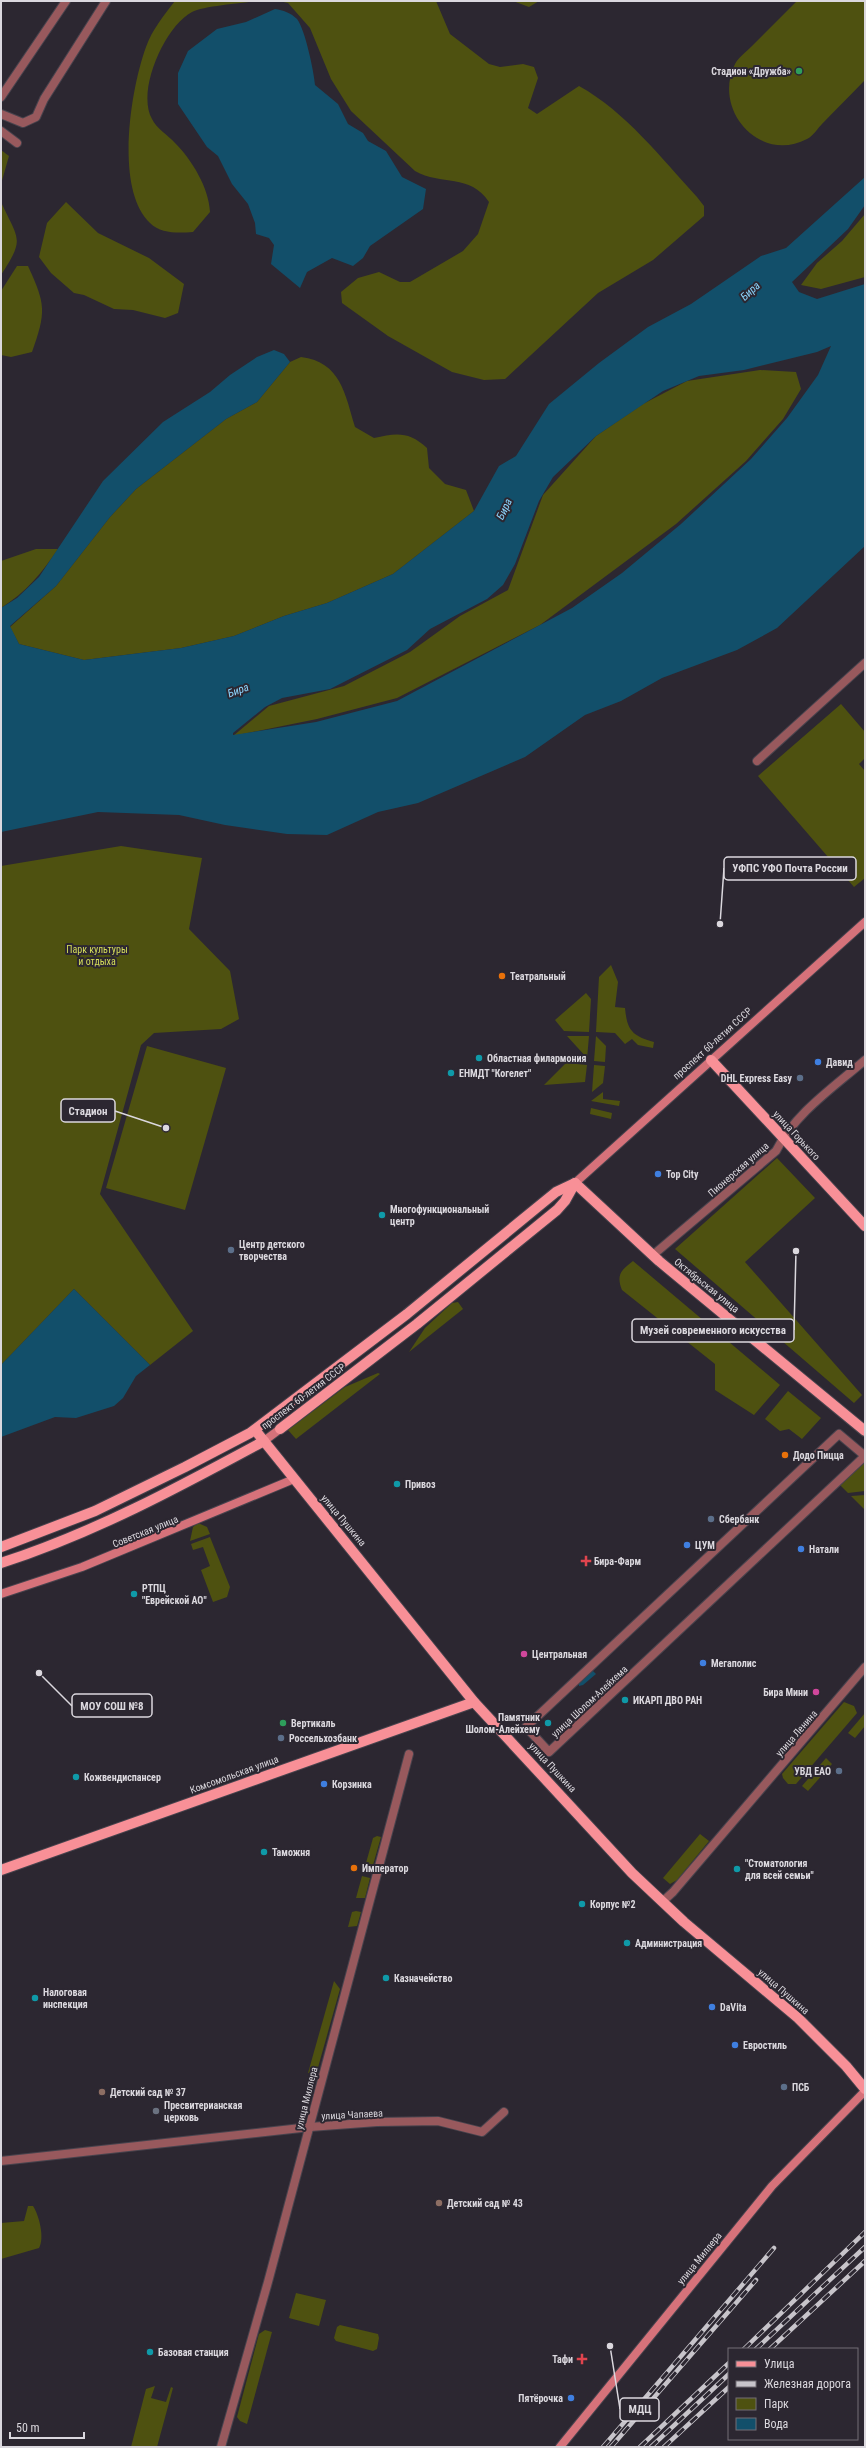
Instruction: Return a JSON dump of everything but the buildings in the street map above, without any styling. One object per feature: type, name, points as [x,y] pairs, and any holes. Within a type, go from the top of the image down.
[{"type":"main road","name":"проспект 60-летия СССР","points":[[1,1547],[95,1511],[185,1468],[255,1430],[407,1314],[556,1192],[574,1183],[865,922]]},
{"type":"main road","name":"улица Горького","points":[[711,1060],[865,1226]]},
{"type":"main road","name":"проспект 60-летия СССР","points":[[1,1563],[100,1525],[189,1482],[264,1441],[417,1324],[557,1210],[565,1201],[574,1183]]},
{"type":"main road","name":"Октябрьская улица","points":[[574,1183],[653,1256],[865,1431]]},
{"type":"main road","name":"улица Пушкина","points":[[255,1430],[430,1643],[474,1702],[662,1902],[798,2018],[846,2066],[865,2090]]},
{"type":"main road","name":"Советская улица","points":[[1,1594],[82,1567],[294,1479]]},
{"type":"main road","name":"Комсомольская улица","points":[[1,1870],[474,1702]]},
{"type":"main road","name":"улица Миллера","points":[[560,2447],[772,2186],[865,2090]]},
{"type":"street","points":[[1,97],[66,1]]},
{"type":"street","points":[[1,114],[23,123],[36,117],[44,99],[106,1]]},
{"type":"street","points":[[1,131],[17,143]]},
{"type":"street","points":[[756,761],[865,663]]},
{"type":"street","name":"Пионерская улица","points":[[653,1256],[776,1151],[783,1138],[805,1112],[865,1060]]},
{"type":"street","name":"улица Шолом-Алейхема","points":[[840,1434],[865,1456],[549,1752],[526,1727],[840,1434]]},
{"type":"street","name":"улица Ленина","points":[[662,1902],[673,1892],[865,1667]]},
{"type":"street","name":"улица Миллера","points":[[221,2447],[310,2126],[409,1754]]},
{"type":"street","name":"улица Чапаева","points":[[1,2161],[310,2126],[377,2122],[438,2121],[482,2132],[504,2112]]},
{"type":"green space","points":[[175,1],[258,1],[214,6],[197,10],[182,19],[163,45],[156,60],[151,77],[148,92],[148,107],[152,119],[188,158],[203,184],[209,203],[210,212],[193,232],[164,231],[154,227],[150,223],[139,207],[132,187],[129,163],[131,112],[140,65],[146,47],[155,29]]},
{"type":"green space","points":[[279,1],[436,1],[450,34],[489,64],[500,67],[523,64],[534,67],[538,78],[528,108],[537,114],[579,86],[612,109],[642,137],[697,197],[704,206],[704,216],[653,260],[598,293],[505,379],[484,380],[452,372],[388,336],[342,303],[341,292],[358,278],[379,272],[400,282],[410,282],[463,251],[478,234],[489,202],[481,193],[464,183],[435,178],[415,171],[351,111],[331,79],[310,28],[288,3]]},
{"type":"green space","points":[[513,1],[539,1],[529,7]]},
{"type":"green space","name":"Стадион «Дружба»","points":[[797,1],[865,1],[865,80],[809,138],[789,145],[773,144],[758,138],[745,128],[735,115],[730,99],[730,81],[735,64],[738,60]]},
{"type":"green space","points":[[1,150],[9,156],[1,184]]},
{"type":"green space","points":[[1,202],[17,239],[14,253],[1,275]]},
{"type":"green space","points":[[66,202],[98,233],[149,258],[184,284],[178,313],[165,318],[133,310],[114,309],[84,295],[74,293],[51,273],[39,257],[47,223]]},
{"type":"green space","points":[[865,214],[865,277],[821,289],[801,285],[817,263],[842,241]]},
{"type":"green space","points":[[17,266],[28,266],[41,300],[42,317],[32,352],[11,357],[1,355],[1,291]]},
{"type":"green space","points":[[301,357],[314,360],[325,365],[333,373],[344,392],[355,427],[374,438],[396,434],[408,436],[420,442],[427,448],[429,468],[445,484],[466,490],[474,511],[393,574],[327,603],[284,616],[234,636],[181,648],[84,660],[19,644],[10,627],[56,586],[110,517],[136,489],[226,419],[257,402],[290,362]]},
{"type":"green space","points":[[760,370],[796,372],[801,389],[783,419],[746,461],[676,524],[540,625],[397,698],[317,719],[233,736],[269,706],[344,686],[410,652],[460,616],[508,590],[543,495],[596,436],[643,404],[687,381]]},
{"type":"green space","points":[[36,549],[58,549],[33,582],[1,608],[1,561]]},
{"type":"green space","points":[[841,704],[865,732],[865,758],[859,764],[865,771],[865,878],[854,887],[758,776]]},
{"type":"green space","name":"Парк культуры и отдыха","points":[[121,846],[202,858],[189,929],[230,971],[239,1019],[221,1029],[154,1033],[141,1045],[100,1194],[193,1331],[150,1365],[74,1289],[1,1365],[1,866]]},
{"type":"green space","points":[[611,965],[618,982],[615,1007],[625,1008],[629,1027],[640,1037],[654,1042],[653,1048],[638,1045],[632,1039],[625,1044],[615,1033],[596,1032],[599,977]]},
{"type":"green space","points":[[586,993],[591,999],[589,1032],[564,1031],[555,1020]]},
{"type":"green space","points":[[567,1036],[589,1036],[587,1059],[587,1058]]},
{"type":"green space","points":[[596,1036],[606,1046],[605,1062],[594,1061]]},
{"type":"green space","points":[[147,1046],[226,1068],[185,1210],[106,1188]]},
{"type":"green space","points":[[566,1063],[587,1065],[585,1082],[544,1085]]},
{"type":"green space","points":[[594,1065],[605,1066],[603,1083],[592,1092]]},
{"type":"green space","points":[[603,1092],[603,1099],[620,1101],[619,1106],[591,1101]]},
{"type":"green space","points":[[591,1108],[612,1113],[611,1119],[590,1114]]},
{"type":"green space","points":[[777,1158],[815,1198],[745,1262],[862,1395],[854,1403],[675,1249]]},
{"type":"green space","points":[[633,1261],[780,1385],[754,1415],[715,1390],[715,1364],[622,1290],[620,1285],[621,1273],[625,1267]]},
{"type":"green space","points":[[458,1302],[463,1309],[409,1352],[425,1328],[452,1303]]},
{"type":"green space","points":[[378,1373],[380,1374],[296,1439],[288,1430],[345,1387]]},
{"type":"green space","points":[[788,1391],[821,1418],[802,1439],[789,1429],[780,1431],[765,1419]]},
{"type":"green space","points":[[865,1462],[865,1491],[848,1493],[840,1485]]},
{"type":"green space","points":[[865,1495],[864,1509],[851,1496]]},
{"type":"green space","points":[[198,1523],[207,1527],[210,1534],[190,1541],[193,1527]]},
{"type":"green space","points":[[210,1537],[230,1587],[227,1597],[213,1602],[201,1570],[210,1566],[203,1547],[193,1550],[191,1544]]},
{"type":"green space","points":[[844,1702],[854,1706],[857,1713],[796,1784],[788,1784],[783,1778],[782,1774]]},
{"type":"green space","points":[[865,1713],[865,1726],[855,1738],[848,1733]]},
{"type":"green space","points":[[826,1758],[832,1764],[808,1791],[802,1786]]},
{"type":"green space","points":[[700,1834],[709,1841],[677,1880],[670,1884],[663,1878]]},
{"type":"green space","points":[[377,1836],[381,1837],[373,1865],[366,1863],[373,1838]]},
{"type":"green space","points":[[362,1876],[370,1878],[365,1898],[356,1898]]},
{"type":"green space","points":[[352,1912],[361,1912],[357,1926],[348,1927]]},
{"type":"green space","points":[[334,1981],[340,1989],[317,2071],[314,2074],[308,2073]]},
{"type":"green space","points":[[28,2206],[33,2206],[39,2221],[41,2244],[39,2248],[1,2259],[1,2223],[24,2221]]},
{"type":"green space","points":[[296,2293],[326,2300],[319,2326],[289,2318]]},
{"type":"green space","points":[[340,2325],[378,2334],[379,2338],[377,2349],[373,2351],[336,2341],[334,2338],[337,2327]]},
{"type":"green space","points":[[265,2330],[272,2332],[247,2424],[240,2421],[237,2417],[259,2334]]},
{"type":"green space","points":[[155,2386],[151,2398],[166,2402],[171,2387],[173,2388],[157,2447],[131,2447],[146,2389]]},
{"type":"water","points":[[275,9],[292,15],[300,24],[309,51],[315,85],[338,104],[348,124],[363,133],[368,141],[386,151],[402,177],[426,189],[423,209],[370,246],[363,258],[353,266],[332,258],[307,272],[300,288],[271,264],[274,245],[269,238],[256,234],[255,223],[248,204],[232,184],[218,156],[207,147],[178,104],[178,73],[188,51],[217,29],[246,22]]},
{"type":"water","name":"Бира","points":[[865,177],[865,205],[848,229],[792,282],[799,292],[817,299],[865,284],[865,546],[777,628],[737,650],[662,678],[621,701],[585,715],[525,757],[418,803],[378,812],[327,835],[287,834],[225,825],[179,815],[98,812],[1,832],[1,608],[17,598],[39,577],[103,481],[163,422],[210,392],[230,375],[257,357],[274,350],[284,354],[290,362],[257,402],[226,419],[136,489],[110,517],[56,586],[10,626],[19,644],[84,660],[181,648],[234,636],[284,616],[327,603],[393,574],[474,511],[499,466],[516,456],[549,404],[599,363],[648,327],[691,304],[761,256],[786,248]],"holes":[[[831,346],[818,375],[787,418],[751,459],[681,524],[622,573],[572,608],[397,701],[316,722],[233,735],[233,733],[265,707],[282,698],[330,689],[407,650],[430,629],[487,599],[503,585],[515,564],[539,501],[553,477],[596,436],[663,391],[699,376],[744,370],[817,352]]]},
{"type":"water","points":[[74,1289],[150,1365],[136,1376],[123,1398],[114,1406],[76,1418],[55,1417],[1,1437],[1,1365]]},
{"type":"water","points":[[591,1669],[596,1674],[583,1685],[579,1686],[579,1681]]},
{"type":"railway","points":[[745,2348],[865,2232]]},
{"type":"railway","points":[[757,2348],[865,2247]]},
{"type":"railway","points":[[603,2447],[774,2248]]},
{"type":"railway","points":[[771,2348],[865,2261]]},
{"type":"railway","points":[[611,2447],[756,2280]]},
{"type":"railway","points":[[640,2447],[728,2364]]},
{"type":"railway","points":[[651,2447],[728,2375]]},
{"type":"railway","points":[[664,2447],[728,2388]]},
{"type":"place","name":"Стадион «Дружба»","points":[[799,71]]},
{"type":"place","name":"УФПС УФО Почта России","points":[[720,924]]},
{"type":"place","name":"Театральный","points":[[502,976]]},
{"type":"place","name":"Областная филармония","points":[[479,1058]]},
{"type":"place","name":"Давид","points":[[818,1062]]},
{"type":"place","name":"ЕНМДТ \"Когелет\"","points":[[451,1073]]},
{"type":"place","name":"DHL Express Easy","points":[[800,1078]]},
{"type":"place","name":"Стадион","points":[[166,1128]]},
{"type":"place","name":"Top City","points":[[658,1174]]},
{"type":"place","name":"Многофункциональный центр","points":[[382,1215]]},
{"type":"place","name":"Центр детского творчества","points":[[231,1250]]},
{"type":"place","name":"Музей современного искусства","points":[[796,1251]]},
{"type":"place","name":"Додо Пицца","points":[[785,1455]]},
{"type":"place","name":"Привоз","points":[[397,1484]]},
{"type":"place","name":"Сбербанк","points":[[711,1519]]},
{"type":"place","name":"ЦУМ","points":[[687,1545]]},
{"type":"place","name":"Натали","points":[[801,1549]]},
{"type":"place","name":"Бира-Фарм","points":[[586,1561]]},
{"type":"place","name":"РТПЦ \"Еврейской АО\"","points":[[134,1594]]},
{"type":"place","name":"Центральная","points":[[524,1654]]},
{"type":"place","name":"Мегаполис","points":[[703,1663]]},
{"type":"place","name":"МОУ СОШ №8","points":[[39,1673]]},
{"type":"place","name":"Бира Мини","points":[[816,1692]]},
{"type":"place","name":"ИКАРП ДВО РАН","points":[[625,1700]]},
{"type":"place","name":"Вертикаль","points":[[283,1723]]},
{"type":"place","name":"Памятник Шолом-Алейхему","points":[[548,1723]]},
{"type":"place","name":"Россельхозбанк","points":[[281,1738]]},
{"type":"place","name":"УВД ЕАО","points":[[839,1771]]},
{"type":"place","name":"Кожвендиспансер","points":[[76,1777]]},
{"type":"place","name":"Корзинка","points":[[324,1784]]},
{"type":"place","name":"Таможня","points":[[264,1852]]},
{"type":"place","name":"Император","points":[[354,1868]]},
{"type":"place","name":"\"Стоматология для всей семьи\"","points":[[737,1869]]},
{"type":"place","name":"Корпус №2","points":[[582,1904]]},
{"type":"place","name":"Администрация","points":[[627,1943]]},
{"type":"place","name":"Казначейство","points":[[386,1978]]},
{"type":"place","name":"Налоговая инспекция","points":[[35,1998]]},
{"type":"place","name":"DaVita","points":[[712,2007]]},
{"type":"place","name":"Евростиль","points":[[735,2045]]},
{"type":"place","name":"ПСБ","points":[[784,2087]]},
{"type":"place","name":"Детский сад № 37","points":[[102,2092]]},
{"type":"place","name":"Пресвитерианская церковь","points":[[156,2111]]},
{"type":"place","name":"Детский сад № 43","points":[[439,2203]]},
{"type":"place","name":"МДЦ","points":[[610,2346]]},
{"type":"place","name":"Базовая станция","points":[[150,2352]]},
{"type":"place","name":"Тафи","points":[[582,2359]]},
{"type":"place","name":"Пятёрочка","points":[[571,2398]]}]
